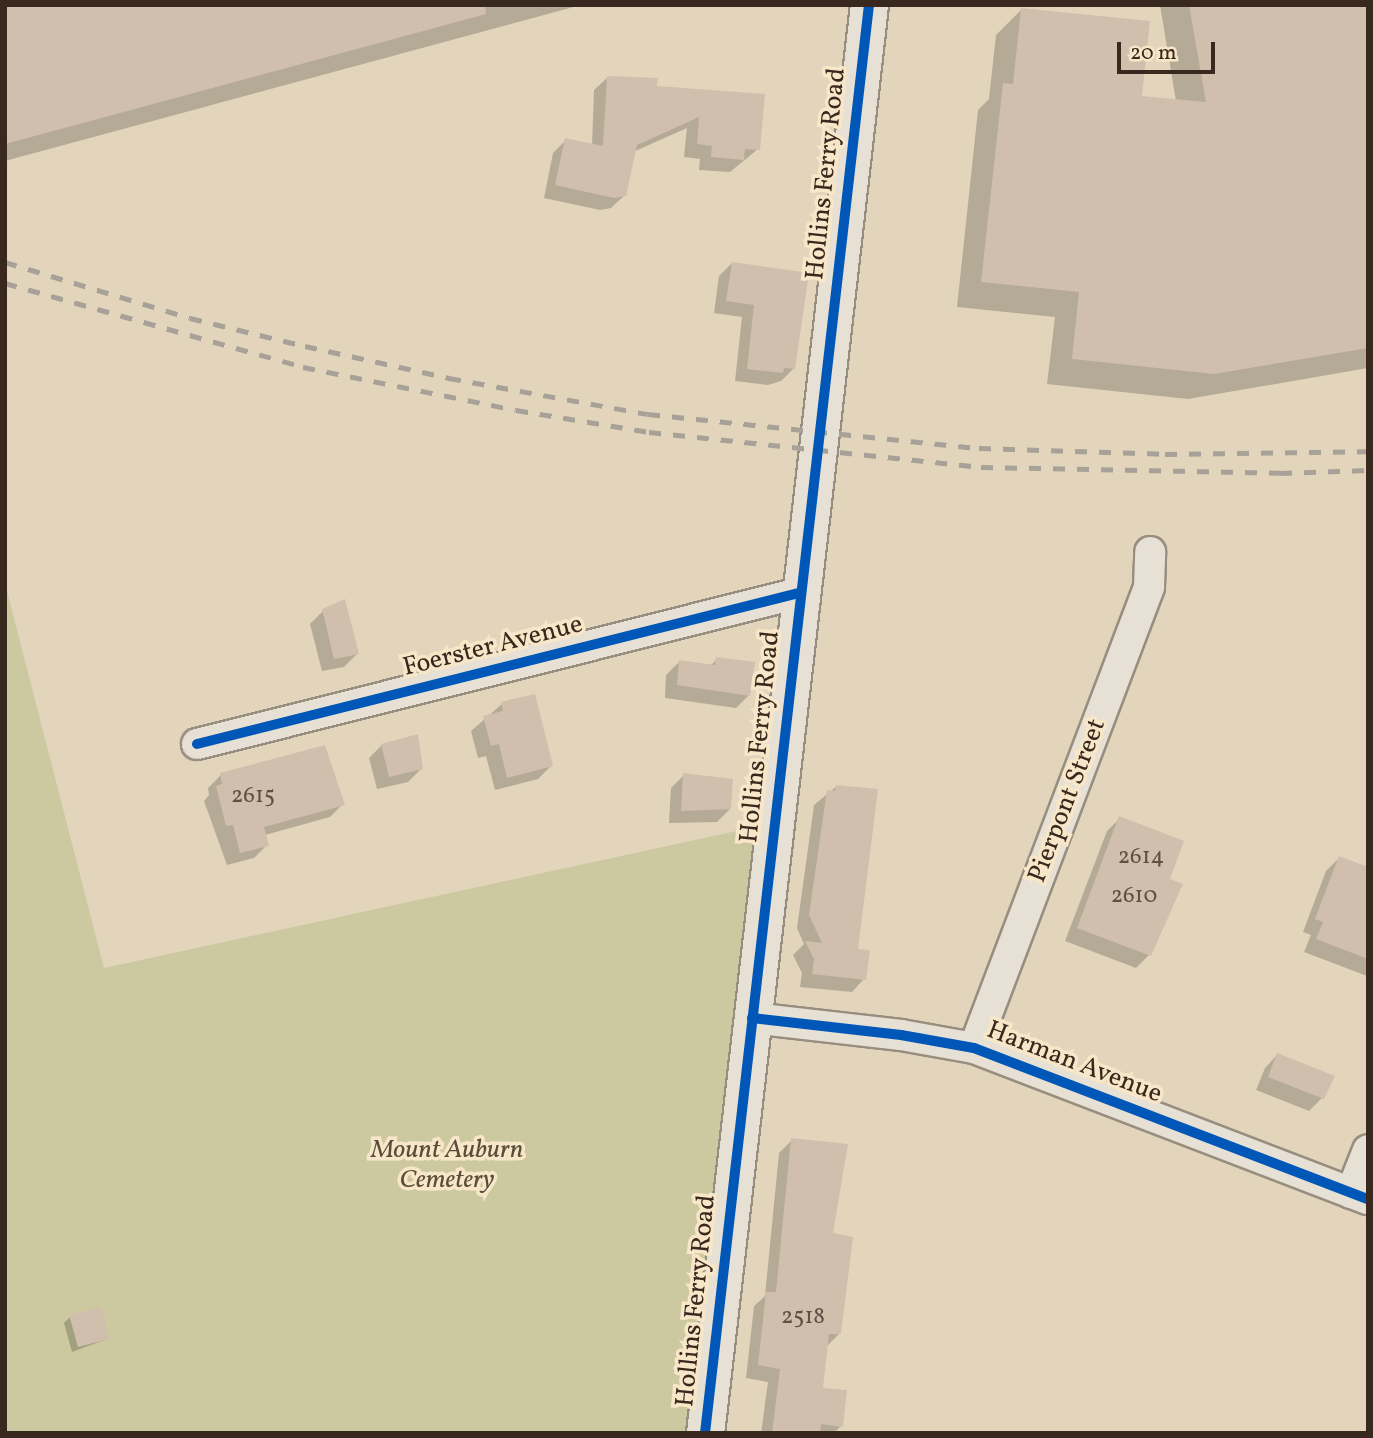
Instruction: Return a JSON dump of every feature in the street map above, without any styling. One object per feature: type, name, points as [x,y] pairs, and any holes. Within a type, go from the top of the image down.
[{"type":"street","name":"Hollins Ferry Road","points":[[705,1433],[799,593],[869,5]]},
{"type":"street","name":"Pierpont Street","points":[[974,1048],[1149,587],[1150,552]]},
{"type":"street","name":"Foerster Avenue","points":[[197,744],[799,593]]},
{"type":"street","name":"Harman Avenue","points":[[752,1018],[974,1048],[1359,1196]]},
{"type":"street","points":[[1359,1196],[1368,1150]]},
{"type":"green space","name":"Mount Auburn Cemetery","points":[[5,583],[104,968],[755,827],[686,1433],[5,1433]]},
{"type":"building","points":[[5,5],[485,5],[486,14],[5,144]]},
{"type":"building","points":[[1189,5],[1368,5],[1368,348],[1214,374],[1072,359],[1079,292],[981,282],[1003,83],[1013,84],[1021,8],[1150,21],[1142,96],[1206,102]]},
{"type":"building","points":[[607,76],[658,78],[657,86],[765,94],[760,150],[745,149],[744,160],[711,157],[712,146],[697,144],[699,117],[637,145],[626,196],[614,198],[555,185],[565,138],[603,146]]},
{"type":"building","points":[[732,262],[809,273],[795,369],[784,368],[783,373],[747,369],[754,305],[726,301]]},
{"type":"building","points":[[345,599],[359,654],[334,659],[322,609]]},
{"type":"building","points":[[716,657],[755,662],[750,696],[677,685],[679,660],[715,665]]},
{"type":"building","points":[[535,694],[553,766],[507,778],[499,744],[491,746],[483,716],[503,711],[501,702]]},
{"type":"building","points":[[418,734],[423,769],[389,777],[381,744]]},
{"type":"building","points":[[325,745],[345,805],[264,827],[269,846],[240,853],[233,825],[226,826],[216,786],[222,784],[220,773]]},
{"type":"building","points":[[683,773],[733,779],[731,809],[681,811]]},
{"type":"building","points":[[836,785],[878,789],[858,949],[870,950],[866,980],[812,974],[814,959],[805,941],[822,943],[809,915],[827,790],[835,791]]},
{"type":"building","points":[[1119,816],[1184,841],[1170,879],[1183,884],[1151,956],[1077,928]]},
{"type":"building","points":[[1339,856],[1368,867],[1368,959],[1316,939],[1323,922],[1315,919]]},
{"type":"building","points":[[1277,1053],[1335,1076],[1324,1099],[1268,1077]]},
{"type":"building","points":[[791,1138],[848,1144],[833,1233],[853,1237],[841,1334],[829,1334],[823,1388],[847,1390],[843,1427],[821,1424],[820,1433],[772,1433],[780,1369],[758,1365],[766,1292],[776,1292]]},
{"type":"building","points":[[101,1307],[109,1339],[78,1347],[69,1315]]},
{"type":"railway","points":[[5,262],[190,318],[305,346],[449,378],[648,414],[979,448],[1165,454],[1368,451]]},
{"type":"railway","points":[[5,283],[303,367],[516,410],[649,432],[981,467],[1280,473],[1368,470]]},
{"type":"cycle path","points":[[705,1433],[869,5]]},
{"type":"cycle path","points":[[197,744],[799,593]]},
{"type":"cycle path","points":[[752,1018],[901,1035],[974,1048],[1368,1199]]}]
